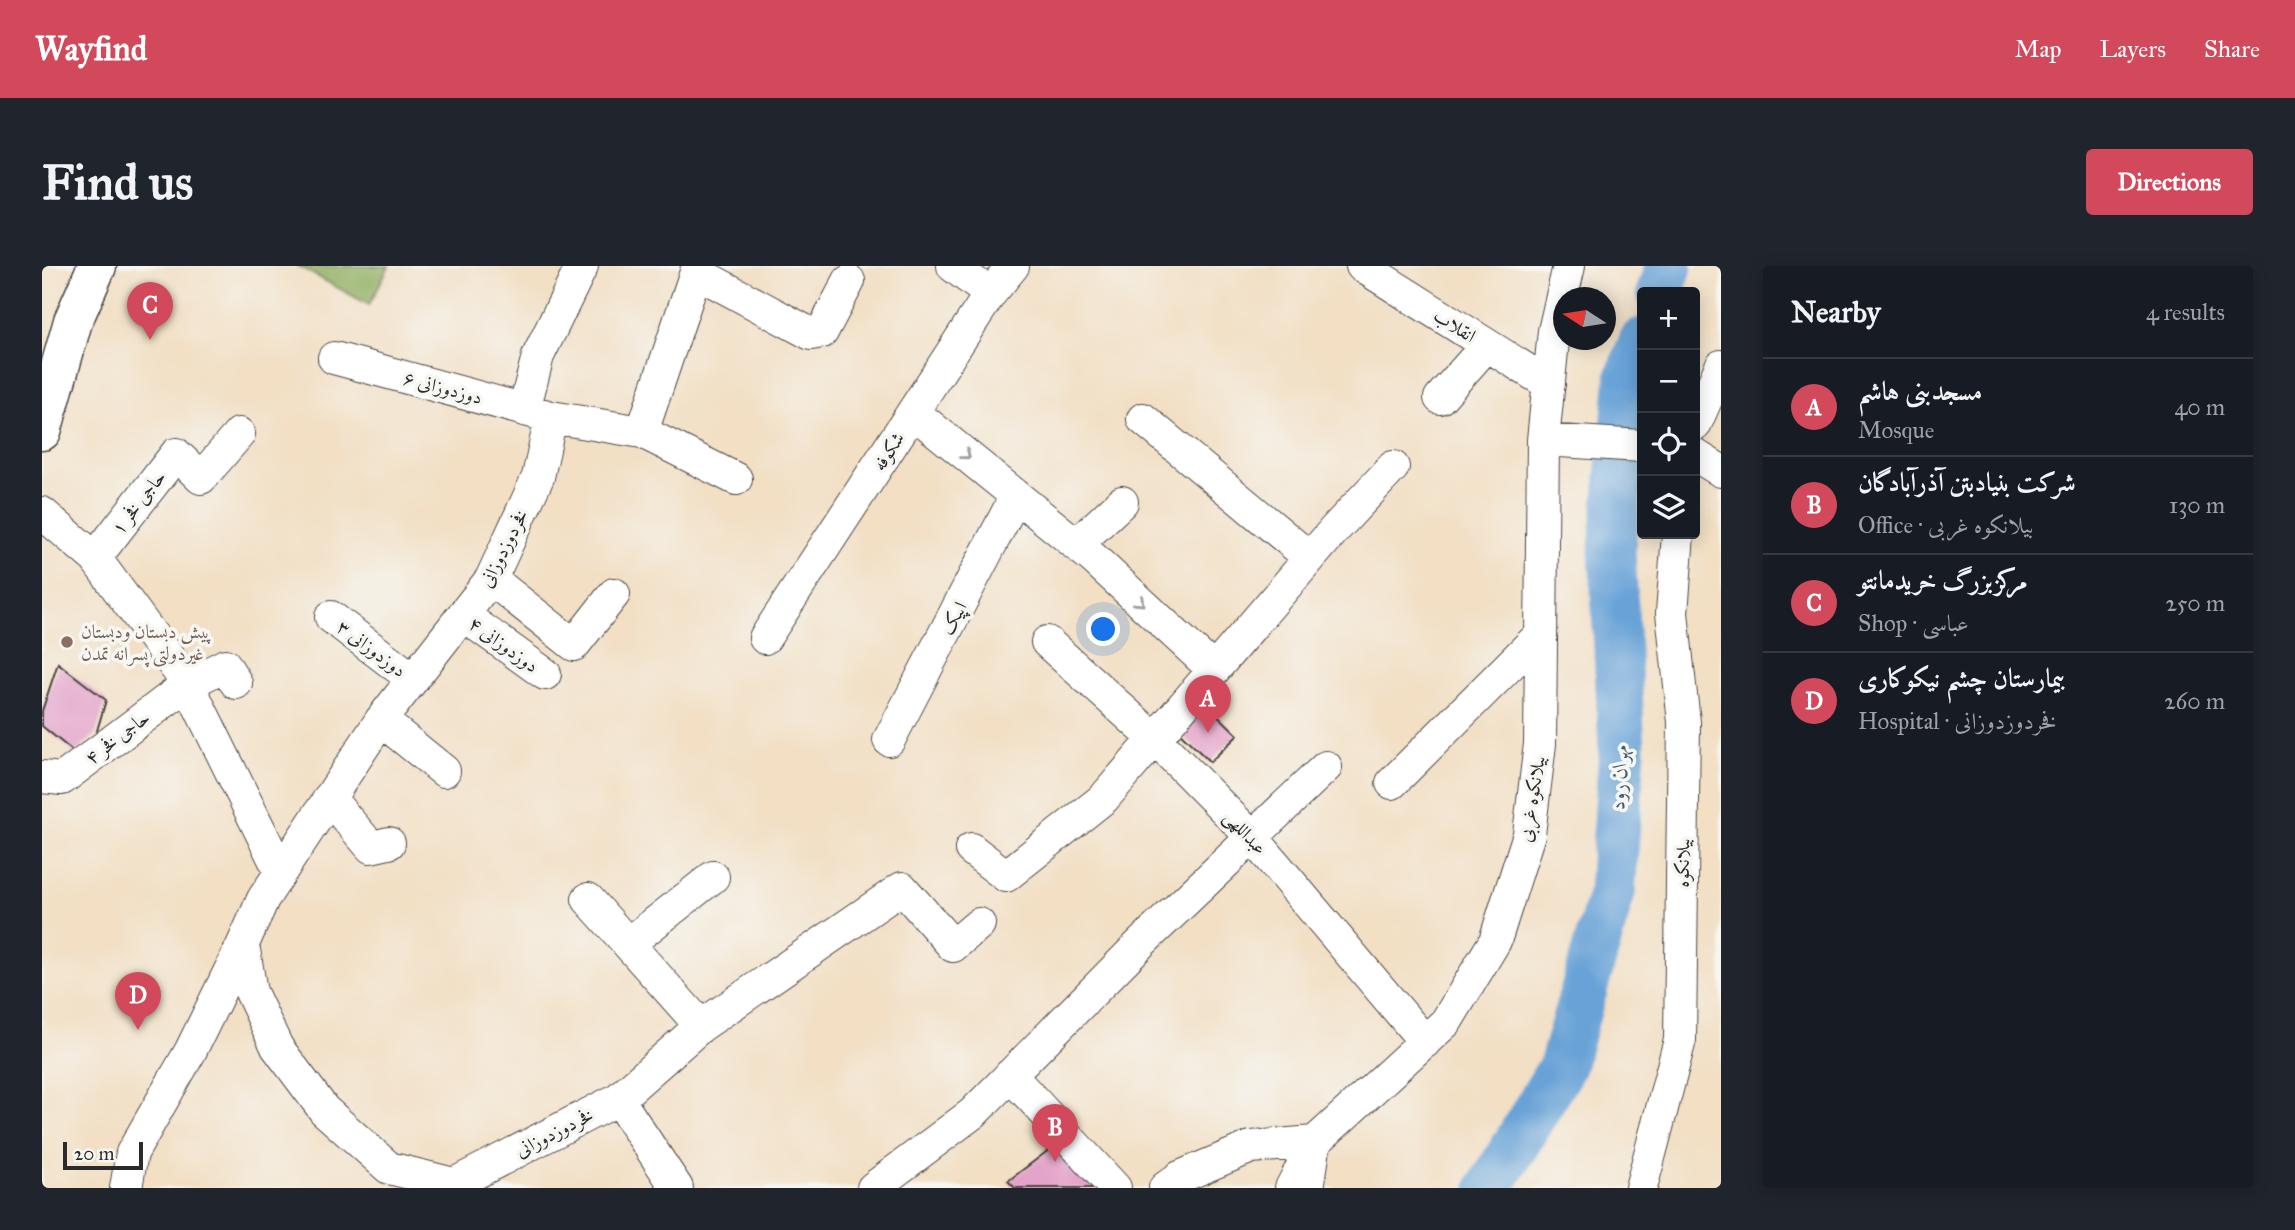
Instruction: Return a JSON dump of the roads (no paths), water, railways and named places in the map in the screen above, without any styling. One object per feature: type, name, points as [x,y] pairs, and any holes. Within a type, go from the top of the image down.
[{"type":"main road","points":[[42,374],[59,314],[80,266]]},
{"type":"main road","points":[[42,431],[73,321],[97,266]]},
{"type":"street","name":"فخردوزدوزانی","points":[[582,266],[538,356],[538,477],[491,579],[381,720],[263,898],[243,944],[251,992],[277,1047],[324,1110],[389,1168],[454,1184],[618,1099],[701,1026],[902,888],[953,946],[979,924]]},
{"type":"street","points":[[953,266],[990,294]]},
{"type":"street","name":"شکوفه","points":[[765,638],[990,294],[1013,266]]},
{"type":"street","name":"انقلاب","points":[[1362,266],[1549,384]]},
{"type":"street","name":"بیلانکوه غربی","points":[[1290,1188],[1315,1142],[1446,1022],[1494,941],[1529,834],[1540,744],[1543,440],[1555,331],[1569,266]]},
{"type":"street","points":[[642,432],[697,269],[811,334],[822,332],[849,281]]},
{"type":"street","points":[[1440,398],[1487,345]]},
{"type":"street","name":"دوزدوزانی ۶","points":[[334,358],[538,413],[642,432],[736,479]]},
{"type":"street","points":[[1700,414],[1721,366]]},
{"type":"street","points":[[913,412],[1076,545],[1214,670]]},
{"type":"street","points":[[1143,419],[1310,558]]},
{"type":"street","name":"حاجی فخر ۱","points":[[95,558],[176,454],[201,478],[239,434]]},
{"type":"street","points":[[1543,440],[1637,446]]},
{"type":"street","points":[[1700,459],[1721,471]]},
{"type":"street","points":[[971,849],[1006,876],[1104,798],[1310,558],[1393,467]]},
{"type":"street","name":"اپیک","points":[[889,740],[1016,496]]},
{"type":"street","points":[[1076,545],[1122,502]]},
{"type":"street","points":[[42,513],[95,558],[188,684],[280,871]]},
{"type":"street","name":"بیلانکوه","points":[[1641,1188],[1680,1040],[1684,722],[1672,613],[1678,539]]},
{"type":"street","points":[[491,579],[574,645],[614,594]]},
{"type":"street","name":"دوزدوزانی ۴","points":[[463,615],[545,674]]},
{"type":"street","name":"دوزدوزانی ۳","points":[[331,617],[413,679]]},
{"type":"street","points":[[1392,783],[1541,634]]},
{"type":"street","name":"عبداللهی","points":[[1047,642],[1155,739],[1252,837],[1425,1041]]},
{"type":"street","name":"حاجی فخر ۴","points":[[42,777],[62,779],[188,684],[225,665],[236,683]]},
{"type":"street","points":[[381,720],[444,771]]},
{"type":"street","points":[[873,1188],[973,1113],[1140,944],[1326,766]]},
{"type":"street","points":[[329,798],[371,847],[389,843]]},
{"type":"street","points":[[628,944],[713,877]]},
{"type":"street","points":[[588,899],[701,1026]]},
{"type":"street","points":[[126,1188],[132,1153],[190,1052],[243,944]]},
{"type":"street","points":[[1010,1075],[1115,1188]]},
{"type":"street","points":[[618,1099],[677,1188]]},
{"type":"street","points":[[1166,1188],[1180,1177],[1251,1147],[1315,1142],[1308,1188]]},
{"type":"waterway","name":"مهران رود","points":[[1662,287],[1669,266]]},
{"type":"waterway","name":"مهران رود","points":[[1490,1188],[1562,1066],[1612,892],[1622,750],[1612,549],[1629,377],[1639,350]]},
{"type":"place","name":"مرکزبزرگ خریدمانتو","points":[[150,340]]},
{"type":"place","name":"پیش دبستان ودبستان غیردولتی پسرانه تمدن","points":[[67,642]]},
{"type":"place","name":"مسجدبنی هاشم","points":[[1208,733]]},
{"type":"place","name":"بیمارستان چشم نیکوکاری","points":[[138,1030]]},
{"type":"place","name":"شرکت بنیادبتن آذرآبادگان","points":[[1055,1162]]}]
